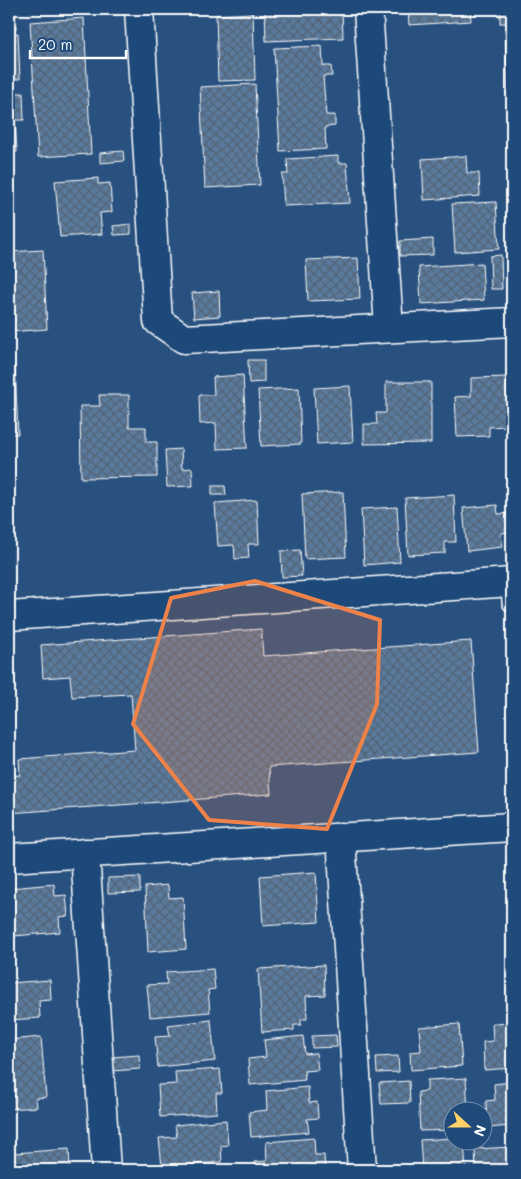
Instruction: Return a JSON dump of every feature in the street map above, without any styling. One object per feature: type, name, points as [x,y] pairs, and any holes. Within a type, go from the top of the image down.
[{"type":"street","points":[[139,9],[158,321],[184,339],[512,322]]},
{"type":"street","points":[[368,9],[389,328]]},
{"type":"street","points":[[9,616],[512,589]]},
{"type":"street","points":[[9,858],[512,827]]},
{"type":"street","points":[[341,837],[362,1170]]},
{"type":"street","points":[[85,853],[106,1170]]},
{"type":"highlighted area","points":[[255,581],[380,620],[377,704],[327,829],[209,820],[133,724],[171,598]]},
{"type":"building","points":[[9,9],[15,9],[16,29],[9,30]]},
{"type":"building","points":[[265,9],[342,9],[343,38],[266,41]]},
{"type":"building","points":[[408,9],[470,9],[471,21],[409,25]]},
{"type":"building","points":[[500,9],[512,9],[512,23],[500,23]]},
{"type":"building","points":[[253,13],[255,80],[218,81],[216,15]]},
{"type":"building","points":[[84,18],[91,154],[38,157],[30,22]]},
{"type":"building","points":[[505,29],[512,29],[512,188]]},
{"type":"building","points":[[18,33],[20,79],[9,79],[9,34]]},
{"type":"building","points":[[322,46],[323,66],[331,66],[332,76],[323,76],[326,115],[335,115],[335,126],[325,127],[326,149],[280,151],[274,48]]},
{"type":"building","points":[[255,84],[260,185],[205,188],[200,87]]},
{"type":"building","points":[[9,93],[23,93],[24,120],[15,120],[17,152],[11,153],[11,160],[9,161]]},
{"type":"building","points":[[123,151],[124,161],[100,163],[100,153]]},
{"type":"building","points":[[338,156],[338,163],[347,163],[350,203],[284,206],[282,174],[288,174],[287,159]]},
{"type":"building","points":[[466,156],[467,173],[479,173],[480,196],[424,200],[422,159]]},
{"type":"building","points":[[98,178],[98,184],[110,183],[112,212],[100,213],[102,234],[60,237],[55,181]]},
{"type":"building","points":[[496,202],[499,249],[455,252],[452,204]]},
{"type":"building","points":[[131,224],[131,234],[114,235],[113,226]]},
{"type":"building","points":[[433,239],[433,255],[400,256],[400,241]]},
{"type":"building","points":[[43,250],[47,329],[9,332],[9,252]]},
{"type":"building","points":[[501,255],[502,289],[491,289],[490,256]]},
{"type":"building","points":[[358,258],[360,299],[308,301],[306,260]]},
{"type":"building","points":[[482,263],[484,300],[421,304],[419,267]]},
{"type":"building","points":[[219,291],[220,316],[194,318],[192,293]]},
{"type":"building","points":[[248,360],[264,360],[264,382],[249,383]]},
{"type":"building","points":[[9,366],[15,366],[18,434],[9,434]]},
{"type":"building","points":[[243,375],[247,448],[217,449],[216,423],[200,424],[199,395],[214,395],[213,377]]},
{"type":"building","points":[[507,377],[508,426],[489,427],[489,436],[457,437],[455,397],[471,396],[471,378]]},
{"type":"building","points":[[386,382],[431,382],[431,443],[364,444],[364,424],[377,424],[376,413],[386,413]]},
{"type":"building","points":[[350,386],[353,442],[317,444],[314,388]]},
{"type":"building","points":[[299,388],[301,444],[261,446],[258,390]]},
{"type":"building","points":[[99,395],[129,395],[129,427],[146,427],[146,442],[157,442],[157,477],[81,478],[80,406],[100,406]]},
{"type":"building","points":[[181,449],[182,469],[192,468],[193,486],[167,487],[165,450]]},
{"type":"building","points":[[212,486],[225,486],[226,495],[212,495]]},
{"type":"building","points":[[343,492],[346,557],[305,559],[302,494]]},
{"type":"building","points":[[454,495],[456,542],[445,542],[445,553],[408,555],[405,498]]},
{"type":"building","points":[[257,500],[259,544],[248,544],[249,558],[235,559],[234,545],[218,546],[215,503]]},
{"type":"building","points":[[497,505],[498,514],[512,513],[512,532],[501,533],[502,547],[467,551],[463,508]]},
{"type":"building","points":[[397,507],[400,562],[364,565],[361,509]]},
{"type":"building","points":[[300,550],[302,576],[282,577],[281,551]]},
{"type":"building","points":[[261,629],[263,656],[471,641],[479,752],[269,767],[271,794],[9,813],[9,776],[20,775],[19,759],[135,750],[131,694],[72,697],[70,676],[43,678],[41,645]]},
{"type":"building","points":[[316,872],[319,922],[263,926],[260,876]]},
{"type":"building","points":[[140,877],[140,892],[108,893],[108,878]]},
{"type":"building","points":[[54,884],[55,896],[66,895],[68,916],[59,917],[60,932],[14,936],[10,888]]},
{"type":"building","points":[[168,885],[169,898],[183,897],[186,949],[148,952],[145,887]]},
{"type":"building","points":[[324,965],[325,995],[306,996],[307,1019],[301,1019],[301,1025],[294,1025],[294,1030],[262,1032],[258,969]]},
{"type":"building","points":[[213,969],[215,989],[208,990],[210,1012],[150,1017],[147,985],[167,984],[166,972]]},
{"type":"building","points":[[50,980],[51,1000],[39,1001],[40,1018],[9,1020],[9,983]]},
{"type":"building","points":[[211,1020],[215,1061],[158,1067],[155,1037],[170,1036],[168,1025]]},
{"type":"building","points":[[512,1023],[512,1068],[484,1070],[483,1042],[493,1041],[492,1024]]},
{"type":"building","points":[[459,1024],[462,1066],[411,1070],[410,1052],[421,1051],[419,1027]]},
{"type":"building","points":[[336,1035],[337,1047],[312,1048],[312,1036]]},
{"type":"building","points":[[303,1036],[305,1054],[316,1053],[318,1070],[304,1071],[305,1080],[250,1085],[248,1059],[266,1057],[264,1040]]},
{"type":"building","points":[[41,1037],[46,1097],[36,1098],[37,1107],[9,1109],[9,1040]]},
{"type":"building","points":[[139,1055],[140,1069],[112,1071],[112,1057]]},
{"type":"building","points":[[398,1056],[399,1072],[377,1073],[376,1057]]},
{"type":"building","points":[[220,1069],[222,1093],[216,1093],[217,1113],[160,1117],[158,1085],[176,1084],[175,1072]]},
{"type":"building","points":[[466,1078],[467,1102],[444,1102],[444,1130],[420,1131],[418,1092],[427,1091],[427,1080]]},
{"type":"building","points":[[409,1081],[410,1103],[381,1104],[379,1083]]},
{"type":"building","points":[[512,1082],[512,1126],[494,1127],[494,1102],[486,1101],[495,1100],[494,1084]]},
{"type":"building","points":[[308,1087],[309,1103],[317,1102],[318,1118],[307,1119],[309,1132],[251,1137],[249,1112],[267,1110],[266,1091]]},
{"type":"building","points":[[226,1120],[228,1145],[221,1146],[222,1162],[162,1167],[159,1138],[177,1137],[175,1125]]},
{"type":"building","points":[[314,1138],[315,1155],[324,1155],[325,1170],[254,1170],[254,1162],[267,1161],[266,1142]]},
{"type":"building","points":[[444,1139],[444,1152],[465,1152],[466,1170],[422,1170],[420,1140]]},
{"type":"building","points":[[512,1147],[512,1170],[476,1170],[475,1152],[494,1152],[494,1148]]},
{"type":"building","points":[[69,1149],[70,1170],[15,1170],[14,1153]]}]
